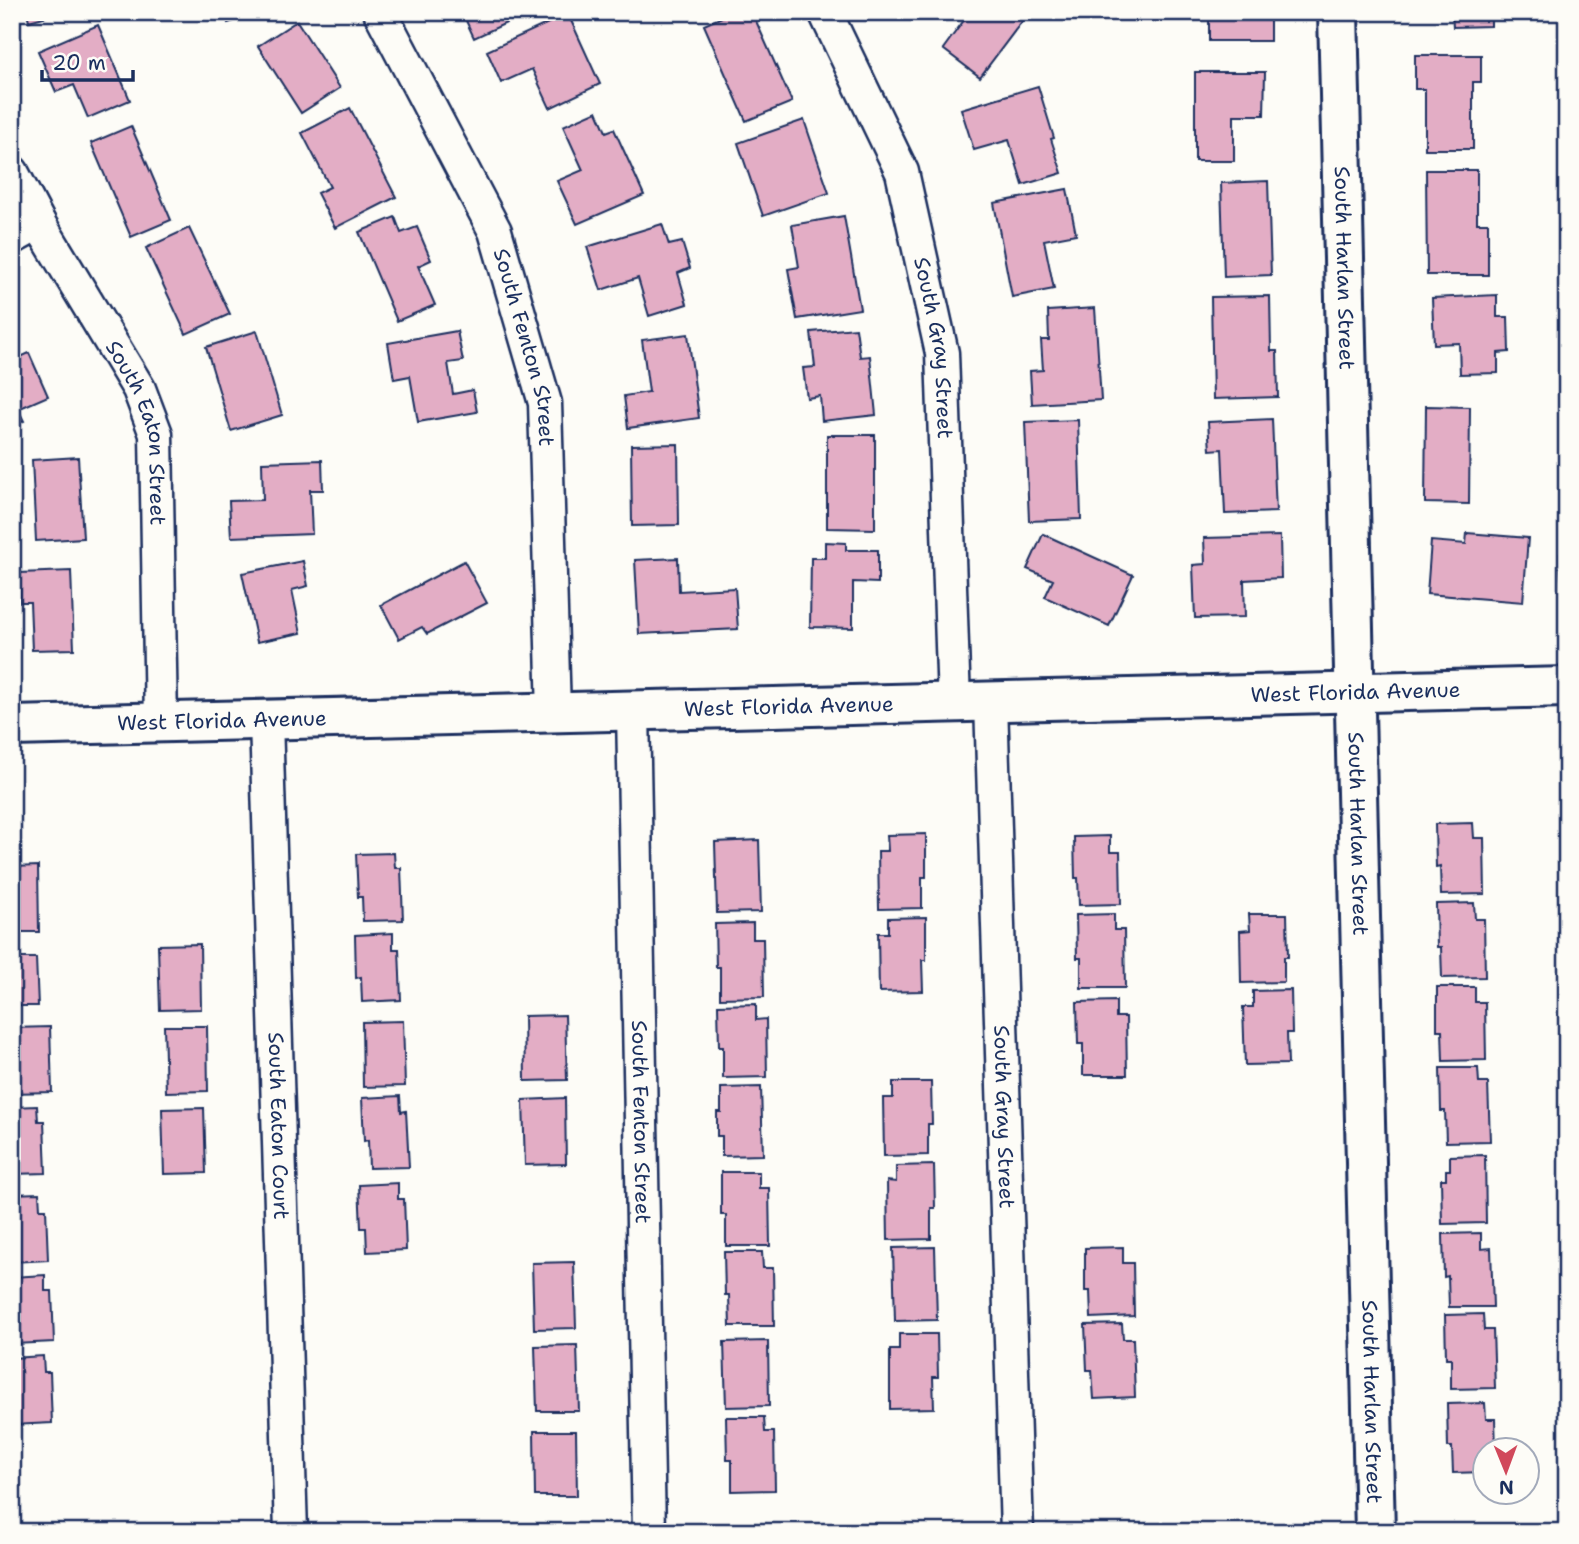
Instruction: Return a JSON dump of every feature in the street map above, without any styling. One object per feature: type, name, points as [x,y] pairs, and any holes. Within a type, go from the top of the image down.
[{"type":"street","name":"South Fenton Street","points":[[380,12],[495,231],[545,403],[554,713]]},
{"type":"street","name":"South Gray Street","points":[[825,12],[902,172],[942,353],[954,703]]},
{"type":"street","name":"South Harlan Street","points":[[1338,12],[1375,1532]]},
{"type":"street","name":"South Eaton Street","points":[[12,172],[39,223],[139,389],[156,435],[162,723]]},
{"type":"street","points":[[12,239],[39,223]]},
{"type":"street","name":"West Florida Avenue","points":[[12,726],[1567,687]]},
{"type":"street","name":"South Gray Street","points":[[991,702],[1017,1532]]},
{"type":"street","name":"South Fenton Street","points":[[633,711],[649,1532]]},
{"type":"street","name":"South Eaton Court","points":[[266,720],[291,1532]]},
{"type":"building","points":[[27,12],[62,12],[29,21]]},
{"type":"building","points":[[224,12],[263,12],[228,23]]},
{"type":"building","points":[[462,12],[515,12],[517,18],[474,38]]},
{"type":"building","points":[[733,12],[752,12],[792,102],[746,121],[704,25]]},
{"type":"building","points":[[970,12],[1029,12],[980,77],[943,49]]},
{"type":"building","points":[[1209,12],[1270,12],[1270,41],[1209,41]]},
{"type":"building","points":[[1452,12],[1491,12],[1491,26],[1453,27]]},
{"type":"building","points":[[568,14],[600,84],[550,108],[532,69],[501,83],[487,51]]},
{"type":"building","points":[[297,21],[340,88],[301,113],[258,46]]},
{"type":"building","points":[[98,25],[130,100],[88,118],[74,85],[56,92],[38,51]]},
{"type":"building","points":[[1415,55],[1481,55],[1481,82],[1473,82],[1473,149],[1425,149],[1425,89],[1415,89]]},
{"type":"building","points":[[1195,72],[1265,72],[1264,115],[1234,115],[1234,161],[1195,161]]},
{"type":"building","points":[[1038,86],[1062,173],[1023,185],[1009,140],[974,150],[961,109]]},
{"type":"building","points":[[350,108],[396,197],[335,228],[317,193],[330,187],[302,133]]},
{"type":"building","points":[[597,111],[606,132],[614,129],[644,195],[577,224],[557,181],[583,170],[563,126]]},
{"type":"building","points":[[804,120],[829,193],[763,216],[738,143]]},
{"type":"building","points":[[131,126],[171,220],[131,237],[91,143]]},
{"type":"building","points":[[1426,170],[1477,170],[1477,223],[1488,223],[1488,275],[1427,275]]},
{"type":"building","points":[[1268,181],[1271,275],[1224,277],[1221,183]]},
{"type":"building","points":[[1067,189],[1076,234],[1044,240],[1054,289],[1012,297],[994,203]]},
{"type":"building","points":[[844,216],[860,309],[797,319],[788,269],[799,267],[792,225]]},
{"type":"building","points":[[395,217],[401,233],[417,227],[431,260],[418,266],[435,305],[397,321],[359,232]]},
{"type":"building","points":[[662,224],[669,245],[682,242],[690,268],[678,273],[687,304],[649,316],[638,278],[601,290],[587,247]]},
{"type":"building","points":[[189,228],[230,314],[186,334],[146,248]]},
{"type":"building","points":[[1497,295],[1497,317],[1508,317],[1509,352],[1498,353],[1498,373],[1460,374],[1459,343],[1434,344],[1432,298]]},
{"type":"building","points":[[1270,296],[1271,351],[1277,351],[1278,397],[1213,399],[1211,297]]},
{"type":"building","points":[[1095,308],[1101,400],[1032,404],[1030,371],[1043,370],[1041,340],[1049,340],[1048,311]]},
{"type":"building","points":[[856,328],[860,357],[870,356],[876,415],[822,421],[820,396],[807,398],[803,368],[815,367],[811,332]]},
{"type":"building","points":[[257,331],[282,415],[231,431],[206,347]]},
{"type":"building","points":[[457,331],[463,361],[448,363],[453,394],[473,390],[477,412],[418,422],[410,376],[394,379],[388,343]]},
{"type":"building","points":[[688,334],[699,418],[628,428],[624,396],[649,392],[642,340]]},
{"type":"building","points":[[29,353],[48,396],[18,409],[24,421],[12,426],[12,361]]},
{"type":"building","points":[[1426,406],[1470,407],[1469,504],[1425,503]]},
{"type":"building","points":[[1272,419],[1276,512],[1225,514],[1222,449],[1210,450],[1208,422]]},
{"type":"building","points":[[1078,420],[1081,519],[1029,521],[1025,422]]},
{"type":"building","points":[[827,435],[875,435],[875,529],[827,528]]},
{"type":"building","points":[[678,444],[679,525],[632,526],[631,445]]},
{"type":"building","points":[[78,457],[83,538],[36,541],[32,460]]},
{"type":"building","points":[[322,460],[323,490],[310,490],[312,534],[231,537],[229,501],[263,500],[262,462]]},
{"type":"building","points":[[1467,533],[1528,538],[1523,602],[1427,594],[1431,541],[1466,544]]},
{"type":"building","points":[[1043,534],[1133,575],[1109,626],[1045,597],[1053,580],[1027,569]]},
{"type":"building","points":[[1280,536],[1281,578],[1244,580],[1245,617],[1195,618],[1193,565],[1205,564],[1204,538]]},
{"type":"building","points":[[825,542],[846,543],[846,550],[878,550],[878,583],[853,582],[853,628],[810,627],[811,558],[825,558]]},
{"type":"building","points":[[1560,553],[1567,553],[1567,607],[1562,608]]},
{"type":"building","points":[[678,558],[679,591],[735,588],[738,629],[639,634],[635,560]]},
{"type":"building","points":[[303,561],[308,586],[292,590],[301,633],[257,642],[242,573]]},
{"type":"building","points":[[464,561],[487,603],[427,634],[422,627],[399,639],[381,605]]},
{"type":"building","points":[[71,571],[74,649],[32,650],[30,602],[20,602],[19,573]]},
{"type":"building","points":[[1473,823],[1474,838],[1484,838],[1485,894],[1441,895],[1440,866],[1436,867],[1435,824]]},
{"type":"building","points":[[926,834],[926,877],[922,877],[922,908],[879,909],[878,851],[888,851],[887,835]]},
{"type":"building","points":[[1110,836],[1110,852],[1120,852],[1121,904],[1079,905],[1074,837]]},
{"type":"building","points":[[759,840],[761,912],[717,913],[715,842]]},
{"type":"building","points":[[394,853],[395,868],[401,868],[403,920],[363,921],[362,897],[358,897],[356,854]]},
{"type":"building","points":[[38,866],[39,932],[12,932],[12,867]]},
{"type":"building","points":[[1474,903],[1475,919],[1484,919],[1485,977],[1442,978],[1441,947],[1437,947],[1436,904]]},
{"type":"building","points":[[1114,914],[1114,930],[1124,930],[1125,988],[1081,988],[1076,915]]},
{"type":"building","points":[[1249,914],[1287,914],[1288,957],[1284,957],[1284,982],[1241,983],[1240,931],[1250,930]]},
{"type":"building","points":[[926,917],[926,960],[922,960],[923,991],[879,992],[878,933],[888,933],[888,918]]},
{"type":"building","points":[[753,923],[753,939],[763,939],[764,997],[720,998],[715,924]]},
{"type":"building","points":[[393,933],[393,949],[399,949],[401,1000],[362,1002],[361,977],[356,978],[355,935]]},
{"type":"building","points":[[200,944],[201,1009],[160,1010],[158,945]]},
{"type":"building","points":[[12,958],[36,958],[38,1006],[12,1006]]},
{"type":"building","points":[[1437,987],[1475,987],[1475,1002],[1485,1002],[1486,1060],[1443,1061],[1442,1030],[1437,1030]]},
{"type":"building","points":[[1291,990],[1292,1033],[1287,1033],[1288,1064],[1245,1065],[1243,1007],[1253,1007],[1253,991]]},
{"type":"building","points":[[1116,1001],[1116,1017],[1126,1017],[1127,1075],[1083,1075],[1083,1044],[1078,1044],[1077,1002]]},
{"type":"building","points":[[756,1004],[756,1020],[766,1019],[767,1077],[723,1078],[723,1047],[719,1047],[718,1005]]},
{"type":"building","points":[[565,1015],[567,1080],[525,1081],[524,1016]]},
{"type":"building","points":[[403,1021],[405,1086],[363,1087],[362,1022]]},
{"type":"building","points":[[164,1026],[207,1026],[208,1091],[166,1092]]},
{"type":"building","points":[[50,1027],[52,1092],[12,1093],[12,1028]]},
{"type":"building","points":[[1440,1068],[1478,1068],[1479,1083],[1488,1083],[1490,1141],[1446,1142],[1445,1111],[1441,1111]]},
{"type":"building","points":[[893,1082],[931,1082],[932,1124],[928,1124],[928,1155],[884,1156],[883,1098],[893,1098]]},
{"type":"building","points":[[761,1087],[763,1155],[722,1156],[722,1136],[717,1136],[721,1088]]},
{"type":"building","points":[[400,1096],[401,1112],[406,1111],[409,1167],[369,1168],[368,1140],[364,1141],[362,1098]]},
{"type":"building","points":[[565,1098],[566,1164],[525,1165],[523,1100]]},
{"type":"building","points":[[37,1106],[38,1121],[44,1121],[46,1173],[12,1174],[12,1107]]},
{"type":"building","points":[[204,1108],[206,1173],[164,1174],[162,1109]]},
{"type":"building","points":[[1485,1155],[1486,1223],[1442,1224],[1441,1179],[1446,1179],[1446,1170],[1450,1170],[1450,1156]]},
{"type":"building","points":[[934,1165],[935,1208],[931,1208],[931,1239],[888,1240],[887,1181],[896,1182],[896,1166]]},
{"type":"building","points":[[721,1172],[759,1172],[759,1188],[769,1188],[770,1246],[726,1246],[726,1215],[721,1215]]},
{"type":"building","points":[[398,1183],[398,1199],[404,1199],[406,1250],[367,1252],[366,1228],[361,1228],[359,1185]]},
{"type":"building","points":[[39,1193],[40,1209],[46,1209],[48,1260],[12,1262],[12,1194]]},
{"type":"building","points":[[1481,1233],[1481,1249],[1491,1248],[1493,1307],[1449,1307],[1448,1276],[1444,1277],[1443,1234]]},
{"type":"building","points":[[935,1247],[937,1320],[895,1321],[893,1248]]},
{"type":"building","points":[[1123,1247],[1123,1263],[1133,1263],[1134,1316],[1091,1318],[1090,1291],[1085,1291],[1085,1248]]},
{"type":"building","points":[[724,1252],[762,1252],[763,1268],[773,1268],[774,1326],[730,1326],[729,1295],[725,1295]]},
{"type":"building","points":[[574,1262],[576,1328],[534,1329],[532,1263]]},
{"type":"building","points":[[45,1275],[45,1291],[52,1291],[54,1342],[14,1344],[12,1277]]},
{"type":"building","points":[[1483,1314],[1484,1330],[1493,1330],[1495,1388],[1451,1389],[1451,1358],[1446,1358],[1445,1315]]},
{"type":"building","points":[[1122,1324],[1123,1339],[1133,1339],[1135,1397],[1094,1399],[1092,1370],[1087,1370],[1085,1325]]},
{"type":"building","points":[[899,1334],[937,1334],[938,1377],[933,1377],[934,1408],[890,1409],[890,1350],[899,1350]]},
{"type":"building","points":[[768,1341],[769,1406],[726,1407],[724,1342]]},
{"type":"building","points":[[577,1345],[579,1411],[537,1411],[535,1346]]},
{"type":"building","points":[[43,1356],[44,1372],[50,1372],[52,1423],[12,1425],[12,1358]]},
{"type":"building","points":[[1485,1403],[1486,1419],[1495,1419],[1496,1436],[1470,1436],[1470,1472],[1453,1473],[1452,1447],[1448,1447],[1447,1404]]},
{"type":"building","points":[[726,1417],[764,1417],[765,1432],[774,1432],[775,1490],[732,1491],[732,1460],[727,1460]]},
{"type":"building","points":[[534,1431],[576,1431],[577,1496],[535,1496]]}]
